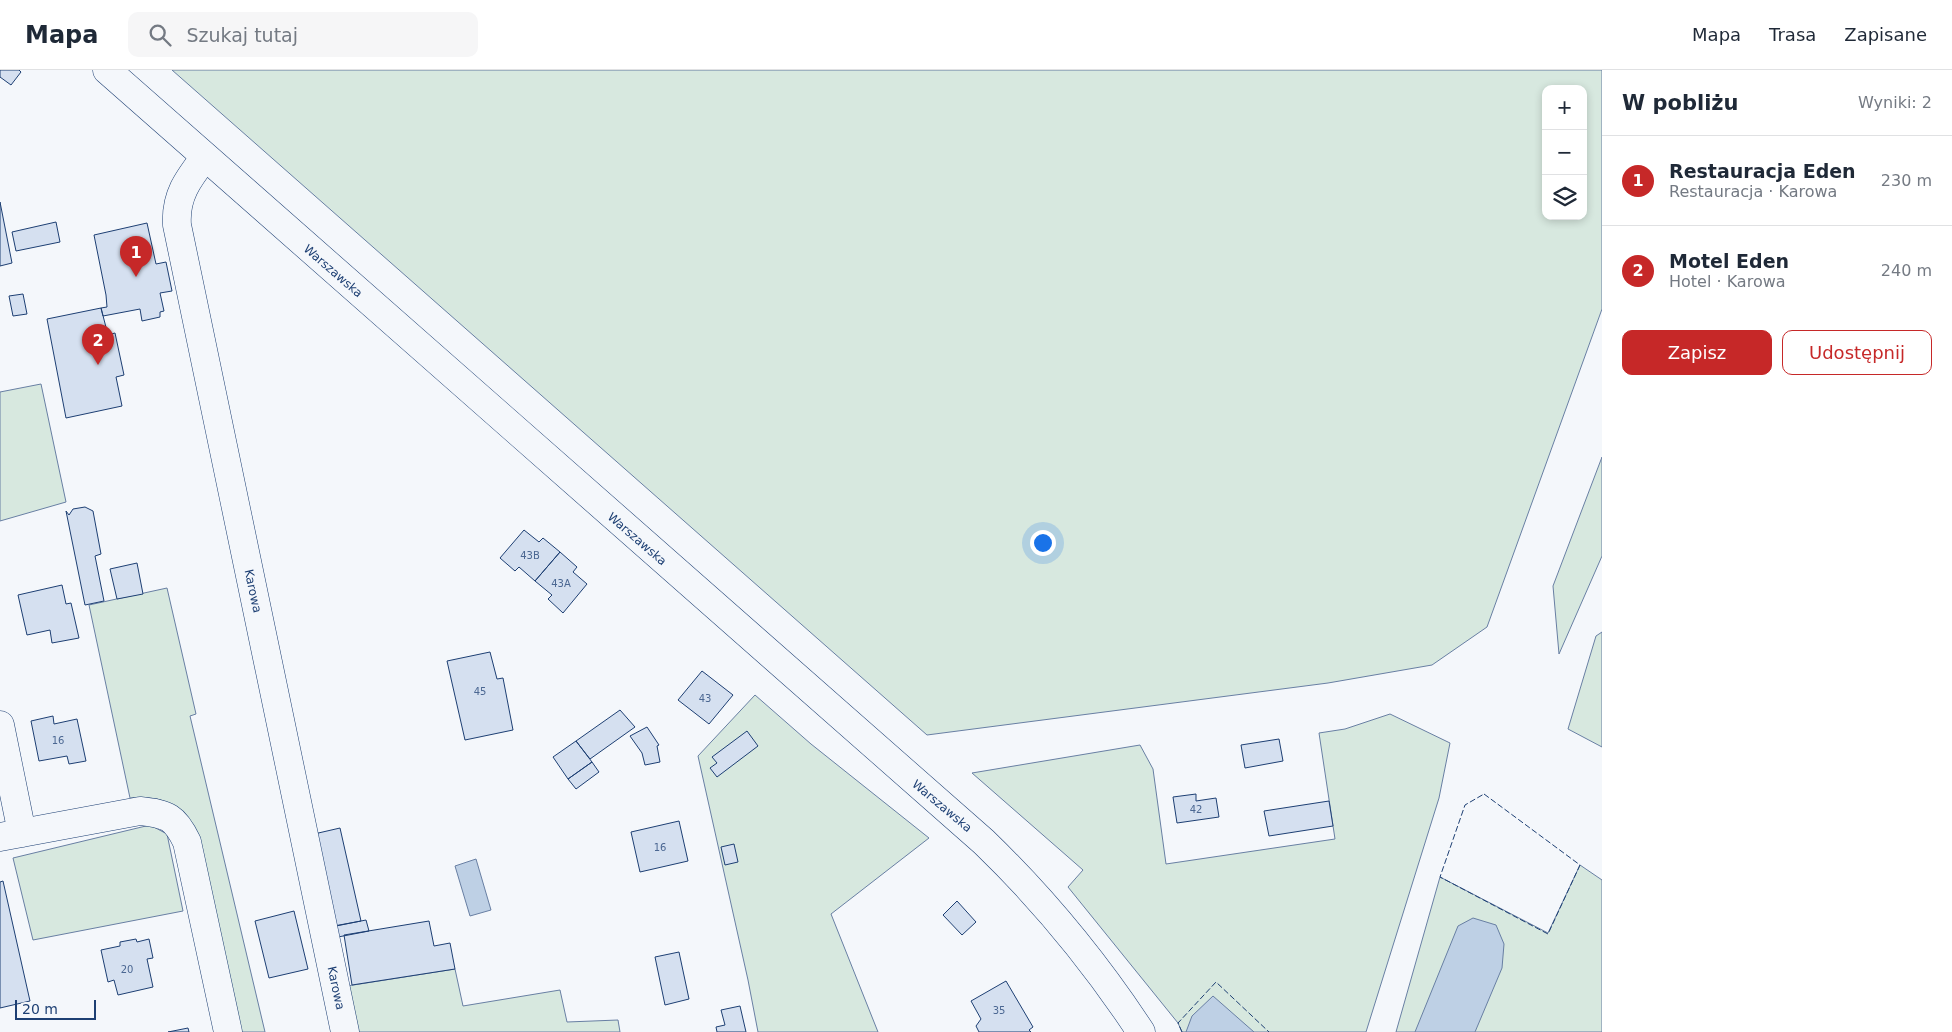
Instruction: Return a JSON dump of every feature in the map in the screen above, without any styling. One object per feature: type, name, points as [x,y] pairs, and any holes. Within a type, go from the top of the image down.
[{"type":"main road","name":"Warszawska","points":[[106,70],[984,842],[1046,904],[1075,938],[1141,1032]]},
{"type":"main road","name":"Karowa","points":[[205,157],[186,182],[179,196],[176,213],[177,225],[345,1032]]},
{"type":"main road","points":[[0,725],[11,835],[140,811],[156,812],[178,824],[187,842],[228,1032]]},
{"type":"shaded area","points":[[172,70],[1602,70],[1602,309],[1487,627],[1432,665],[1328,683],[927,735]]},
{"type":"shaded area","points":[[41,384],[66,502],[0,521],[0,392]]},
{"type":"shaded area","points":[[1602,457],[1602,556],[1559,654],[1553,586]]},
{"type":"shaded area","points":[[167,588],[196,714],[190,716],[265,1032],[235,1032],[185,816],[172,805],[160,800],[130,798],[89,605]]},
{"type":"shaded area","points":[[1602,632],[1602,747],[1568,729],[1596,636]]},
{"type":"shaded area","points":[[755,695],[811,744],[929,838],[831,914],[878,1032],[758,1032],[698,756]]},
{"type":"shaded area","points":[[1390,714],[1450,743],[1439,798],[1366,1032],[1182,1032],[1178,1023],[1068,887],[1083,870],[972,773],[1140,745],[1153,769],[1166,864],[1335,839],[1319,733],[1345,729]]},
{"type":"shaded area","points":[[150,825],[167,834],[183,911],[33,940],[13,858]]},
{"type":"shaded area","points":[[1580,865],[1602,880],[1602,1032],[1396,1032],[1440,877],[1548,933]]},
{"type":"shaded area","points":[[455,969],[463,1006],[560,990],[567,1022],[618,1020],[620,1032],[357,1032],[347,986]]},
{"type":"water","points":[[476,859],[491,910],[470,916],[455,866]]},
{"type":"water","points":[[1473,918],[1496,925],[1504,944],[1502,968],[1475,1032],[1415,1032],[1458,926]]},
{"type":"water","points":[[1213,996],[1254,1032],[1186,1032],[1192,1016]]},
{"type":"building","points":[[0,70],[19,70],[21,72],[11,85],[0,77]]},
{"type":"building","points":[[0,202],[12,263],[0,266]]},
{"type":"building","points":[[56,222],[60,242],[16,251],[12,232]]},
{"type":"building","points":[[147,223],[156,264],[166,262],[172,291],[160,293],[164,311],[160,312],[160,317],[142,321],[140,309],[103,316],[101,308],[107,307],[106,295],[94,235]]},
{"type":"building","points":[[23,294],[27,314],[13,316],[9,296]]},
{"type":"building","points":[[101,308],[108,335],[115,333],[124,375],[116,377],[122,406],[66,418],[47,319]]},
{"type":"building","points":[[85,507],[93,511],[101,554],[95,556],[104,601],[85,605],[66,511],[69,515],[73,509]]},
{"type":"building","points":[[524,530],[539,542],[543,538],[560,552],[535,581],[519,567],[515,571],[500,558]]},
{"type":"building","points":[[560,552],[577,567],[573,572],[587,584],[563,613],[548,599],[552,595],[535,581]]},
{"type":"building","points":[[137,563],[143,594],[117,599],[110,569]]},
{"type":"building","points":[[62,585],[66,604],[71,603],[79,638],[52,643],[50,630],[27,635],[18,595]]},
{"type":"building","points":[[490,652],[497,679],[503,678],[513,730],[465,740],[447,661]]},
{"type":"building","points":[[702,671],[733,695],[709,724],[678,700]]},
{"type":"building","points":[[620,710],[635,727],[590,759],[576,741]]},
{"type":"building","points":[[53,716],[54,724],[77,719],[86,761],[69,764],[67,756],[39,761],[31,721]]},
{"type":"building","points":[[647,727],[659,745],[657,746],[660,762],[645,765],[642,753],[630,736]]},
{"type":"building","points":[[747,731],[758,746],[717,777],[710,768],[717,763],[712,757]]},
{"type":"building","points":[[1279,739],[1283,761],[1245,768],[1241,745]]},
{"type":"building","points":[[576,741],[592,762],[568,779],[553,757]]},
{"type":"building","points":[[592,762],[599,772],[576,789],[568,779]]},
{"type":"building","points":[[1196,794],[1196,801],[1216,798],[1219,817],[1177,823],[1173,797]]},
{"type":"building","points":[[1329,801],[1333,826],[1269,836],[1264,811]]},
{"type":"building","points":[[679,821],[688,861],[640,872],[631,832]]},
{"type":"building","points":[[340,828],[361,921],[334,926],[314,834]]},
{"type":"building","points":[[734,844],[738,862],[725,865],[721,847]]},
{"type":"building","points":[[3,881],[30,1001],[0,1008],[0,882]]},
{"type":"building","points":[[957,901],[976,922],[962,935],[943,915]]},
{"type":"building","points":[[294,911],[308,969],[269,978],[255,921]]},
{"type":"building","points":[[366,920],[369,931],[338,937],[336,926]]},
{"type":"building","points":[[429,921],[434,946],[450,943],[455,969],[352,985],[344,935]]},
{"type":"building","points":[[136,939],[137,942],[149,939],[153,958],[147,959],[153,987],[118,995],[114,980],[108,982],[101,950],[120,946],[120,942]]},
{"type":"building","points":[[679,952],[689,999],[665,1005],[655,957]]},
{"type":"building","points":[[1006,981],[1033,1027],[1029,1030],[1031,1032],[979,1032],[976,1026],[981,1019],[971,1001]]},
{"type":"building","points":[[740,1006],[746,1032],[717,1032],[716,1027],[725,1025],[721,1010]]},
{"type":"building","points":[[188,1028],[189,1032],[168,1032]]},
{"type":"fence","points":[[1484,794],[1580,865],[1548,934],[1440,877],[1465,805],[1484,794]]},
{"type":"fence","points":[[1182,1032],[1178,1023],[1216,982],[1269,1032]]},
{"type":"place","name":"Restauracja Eden","points":[[136,277]]},
{"type":"place","name":"Motel Eden","points":[[98,365]]}]
